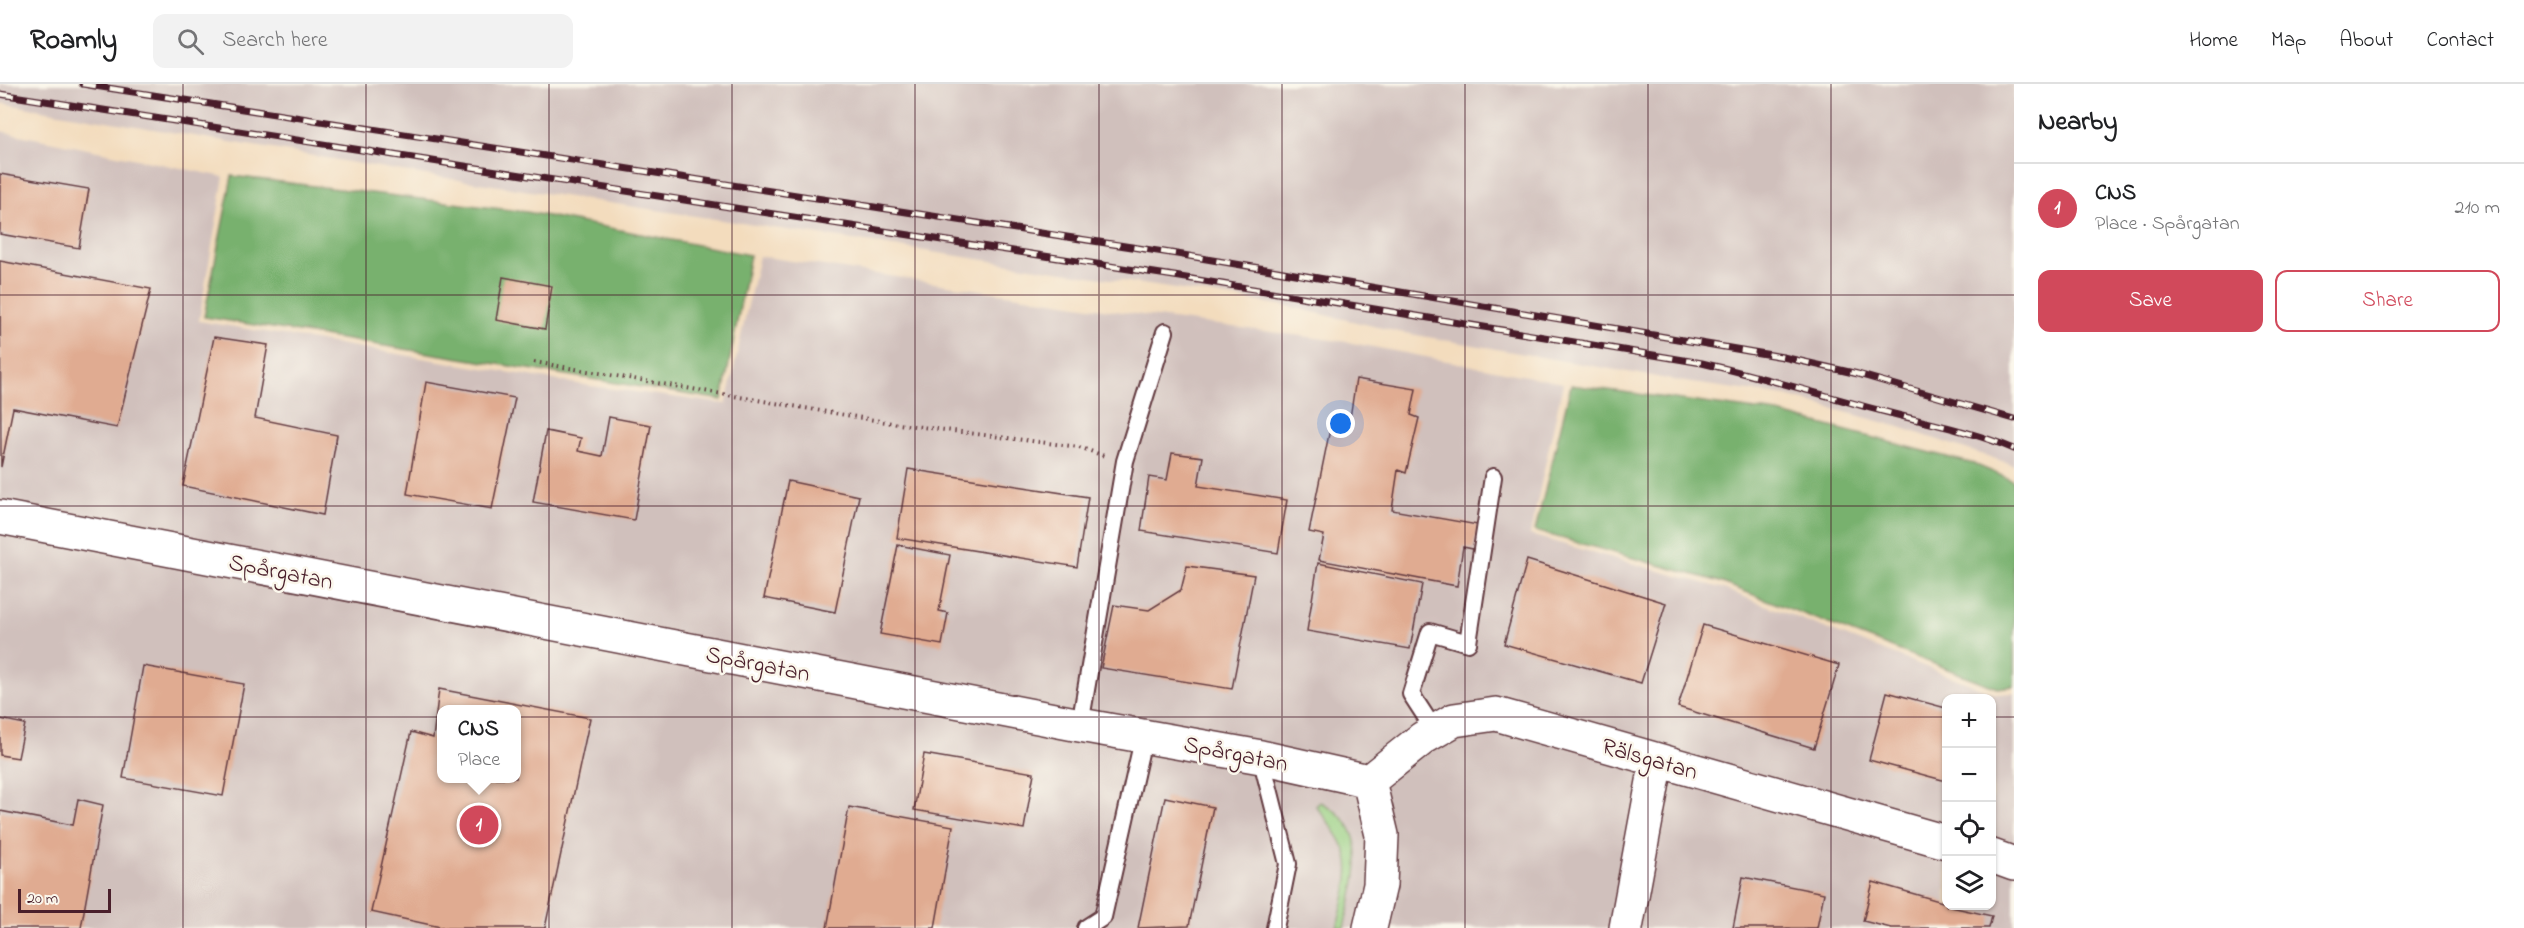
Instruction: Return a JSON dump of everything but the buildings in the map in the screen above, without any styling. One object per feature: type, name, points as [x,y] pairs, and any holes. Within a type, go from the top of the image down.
[{"type":"street","name":"Spårgatan","points":[[0,516],[1080,725],[1261,757],[1370,781]]},
{"type":"street","name":"Rälsgatan","points":[[1370,781],[1435,731],[1454,720],[1496,714],[1942,841]]},
{"type":"street","points":[[1626,928],[1657,760]]},
{"type":"street","points":[[1370,781],[1382,835],[1380,885],[1370,928]]},
{"type":"street","points":[[1996,857],[2014,864]]},
{"type":"lane","points":[[1080,725],[1125,461],[1165,332]]},
{"type":"lane","points":[[1435,731],[1411,694],[1430,632],[1468,643],[1493,477]]},
{"type":"lane","points":[[1086,928],[1103,917],[1144,735]]},
{"type":"lane","points":[[1261,757],[1288,864],[1275,928]]},
{"type":"path","points":[[534,362],[898,424],[1079,447],[1125,461]]},
{"type":"shaded area","points":[[0,84],[2014,84],[2014,465],[1893,425],[1786,396],[1685,382],[1399,332],[1287,306],[426,175],[0,103]]},
{"type":"shaded area","points":[[0,131],[224,177],[199,321],[590,386],[726,404],[759,256],[1142,315],[1347,342],[1563,383],[1530,535],[1721,588],[1996,694],[2014,693],[2014,928],[0,928]]},
{"type":"green space","points":[[232,176],[527,212],[750,255],[722,400],[204,317]]},
{"type":"green space","points":[[1571,385],[1778,413],[1974,464],[2014,481],[2014,686],[1997,688],[1717,581],[1535,531]]},
{"type":"green space","points":[[1320,802],[1338,813],[1349,826],[1355,841],[1356,875],[1344,928],[1337,928],[1346,889],[1348,863],[1340,839],[1316,806]]},
{"type":"railway","points":[[82,84],[1177,254],[1783,357],[1858,374],[2014,419]]},
{"type":"railway","points":[[0,94],[1174,276],[1702,363],[1966,432],[2014,449]]},
{"type":"place","name":"CNS","points":[[479,825]]}]
